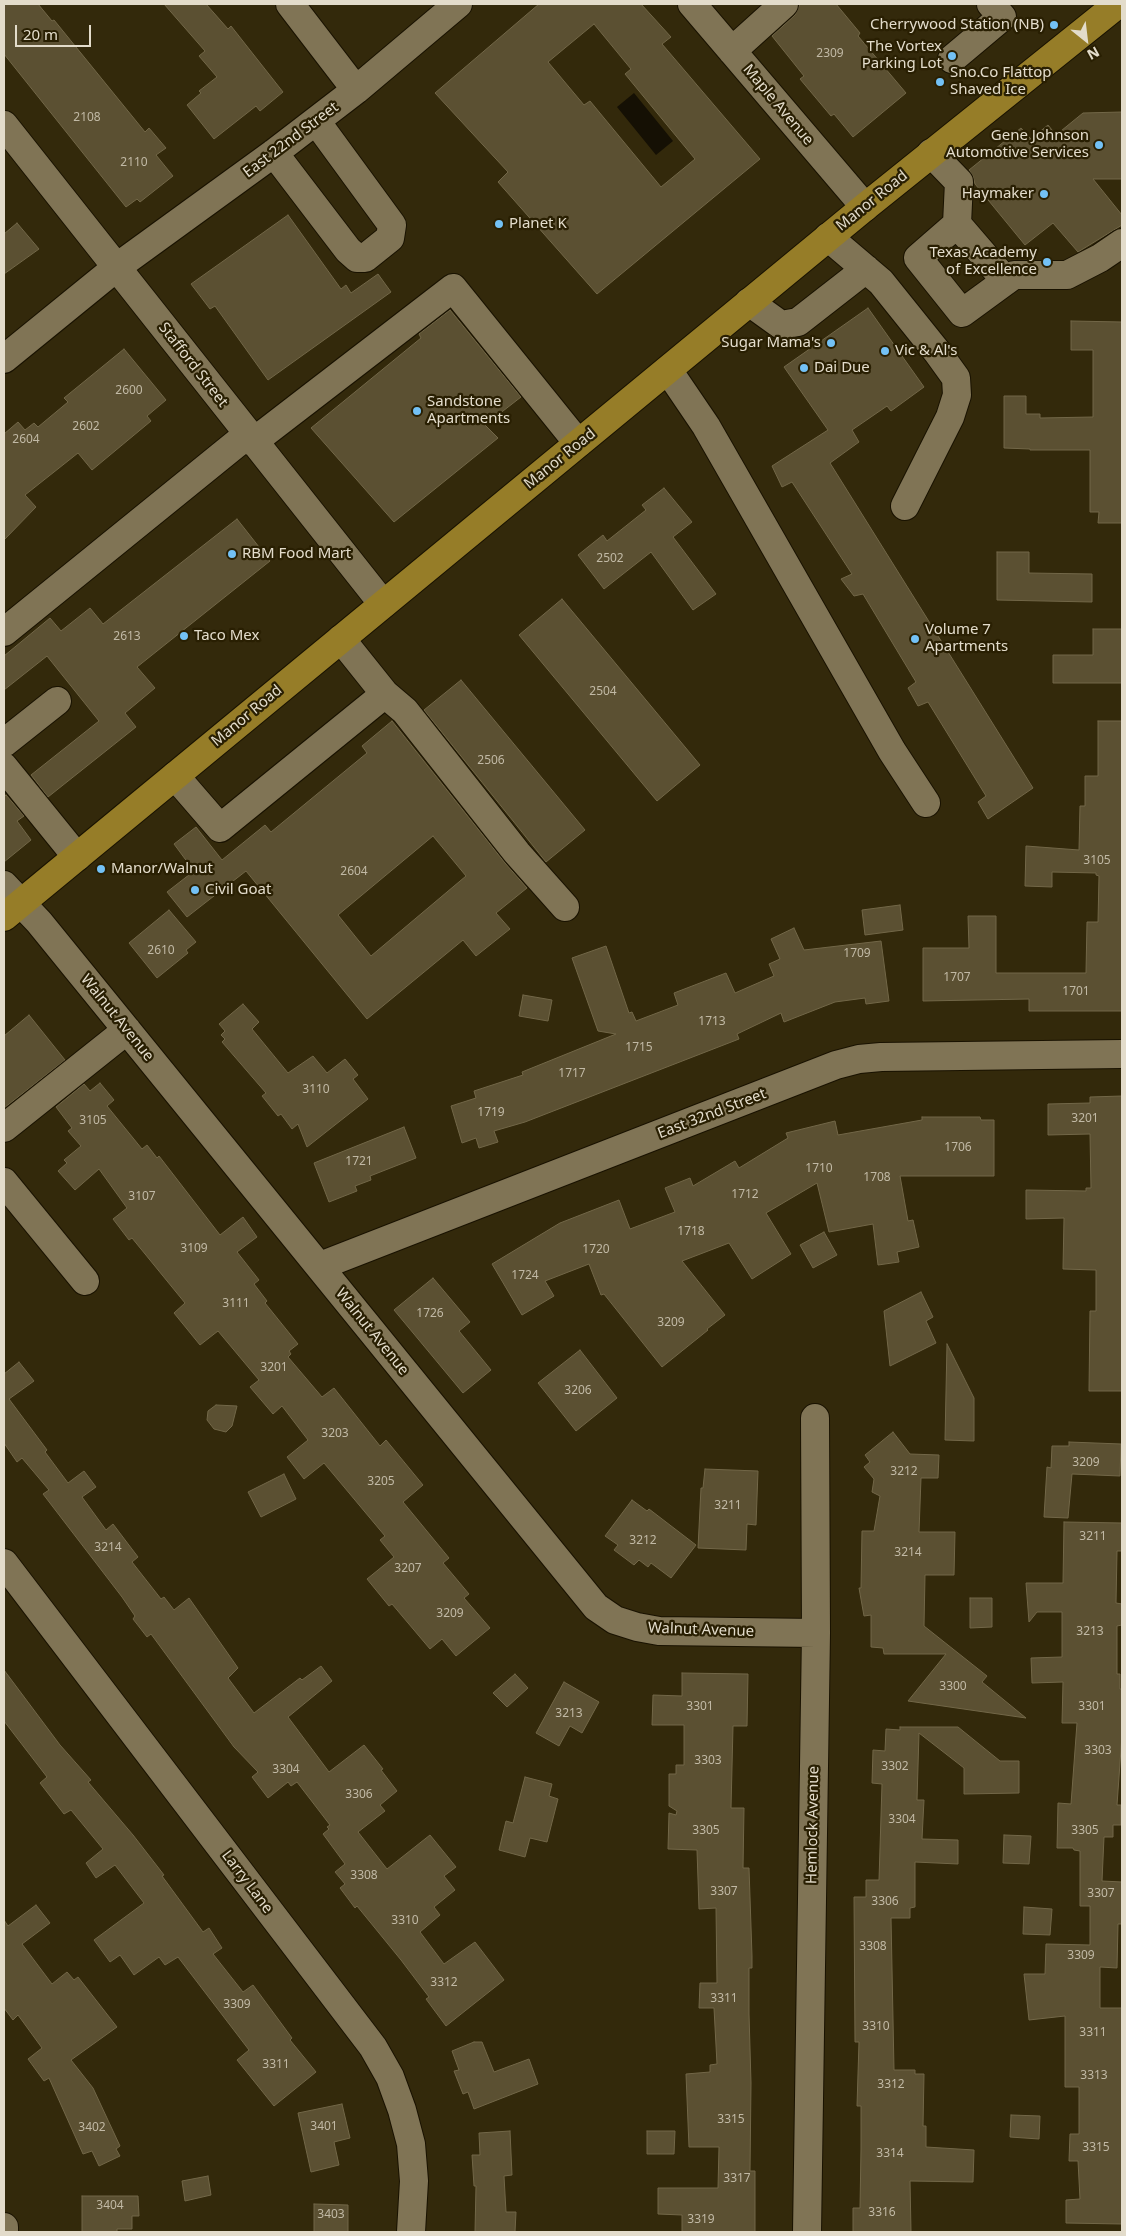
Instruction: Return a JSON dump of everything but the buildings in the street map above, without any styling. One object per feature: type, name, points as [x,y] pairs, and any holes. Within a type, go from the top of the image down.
[{"type":"main road","name":"Manor Road","points":[[9,902],[77,856],[865,206],[1118,4]]},
{"type":"street","points":[[290,4],[356,90]]},
{"type":"street","name":"East 22nd Street","points":[[4,359],[118,267],[274,153],[356,90],[458,4]]},
{"type":"street","name":"Maple Avenue","points":[[692,4],[865,206]]},
{"type":"street","points":[[732,51],[784,4]]},
{"type":"street","points":[[952,59],[1002,17],[991,4]]},
{"type":"street","points":[[274,153],[348,250],[357,258],[365,258],[390,238],[392,225],[316,121]]},
{"type":"street","name":"Stafford Street","points":[[4,125],[383,604]]},
{"type":"street","points":[[931,153],[959,182],[957,224],[1006,281]]},
{"type":"street","points":[[957,224],[918,258],[962,314],[1014,275],[1067,275],[1100,258],[1122,243]]},
{"type":"street","points":[[828,237],[887,289],[956,378],[957,394],[950,417],[905,506]]},
{"type":"street","points":[[749,302],[781,325],[798,322],[866,269]]},
{"type":"street","points":[[4,632],[250,438],[453,288],[578,443]]},
{"type":"street","points":[[668,370],[706,426],[892,751],[926,803]]},
{"type":"street","points":[[341,638],[385,694],[405,711],[518,852],[565,907]]},
{"type":"street","points":[[175,776],[220,828],[385,694]]},
{"type":"street","points":[[4,743],[57,701]]},
{"type":"street","points":[[4,767],[77,856]]},
{"type":"street","name":"Walnut Avenue","points":[[9,902],[39,922],[596,1607],[615,1620],[659,1631],[816,1633]]},
{"type":"street","points":[[4,1128],[127,1030]]},
{"type":"street","name":"East 32nd Street","points":[[320,1266],[836,1065],[859,1059],[881,1057],[1122,1054]]},
{"type":"street","points":[[4,1182],[84,1282]]},
{"type":"street","name":"Hemlock Avenue","points":[[807,2232],[816,1633],[814,1418]]},
{"type":"street","name":"Larry Lane","points":[[4,1563],[373,2047],[390,2077],[402,2110],[411,2144],[414,2181],[411,2232]]},
{"type":"street","points":[[4,2227],[4,2232]]},
{"type":"shaded area","points":[[634,93],[673,141],[656,155],[617,107]]},
{"type":"place","name":"Cherrywood Station (NB)","points":[[1054,25]]},
{"type":"place","name":"The Vortex Parking Lot","points":[[952,56]]},
{"type":"place","name":"Sno.Co Flattop Shaved Ice","points":[[940,82]]},
{"type":"place","name":"Gene Johnson Automotive Services","points":[[1099,145]]},
{"type":"place","name":"Haymaker","points":[[1044,194]]},
{"type":"place","name":"Planet K","points":[[499,224]]},
{"type":"place","name":"Texas Academy of Excellence","points":[[1047,262]]},
{"type":"place","name":"Sugar Mama's","points":[[831,343]]},
{"type":"place","name":"Vic & Al's","points":[[885,351]]},
{"type":"place","name":"Dai Due","points":[[804,368]]},
{"type":"place","name":"Sandstone Apartments","points":[[417,411]]},
{"type":"place","name":"RBM Food Mart","points":[[232,554]]},
{"type":"place","name":"Taco Mex","points":[[184,636]]},
{"type":"place","name":"Volume 7 Apartments","points":[[915,639]]},
{"type":"place","name":"Manor/Walnut","points":[[101,869]]},
{"type":"place","name":"Civil Goat","points":[[195,890]]}]
